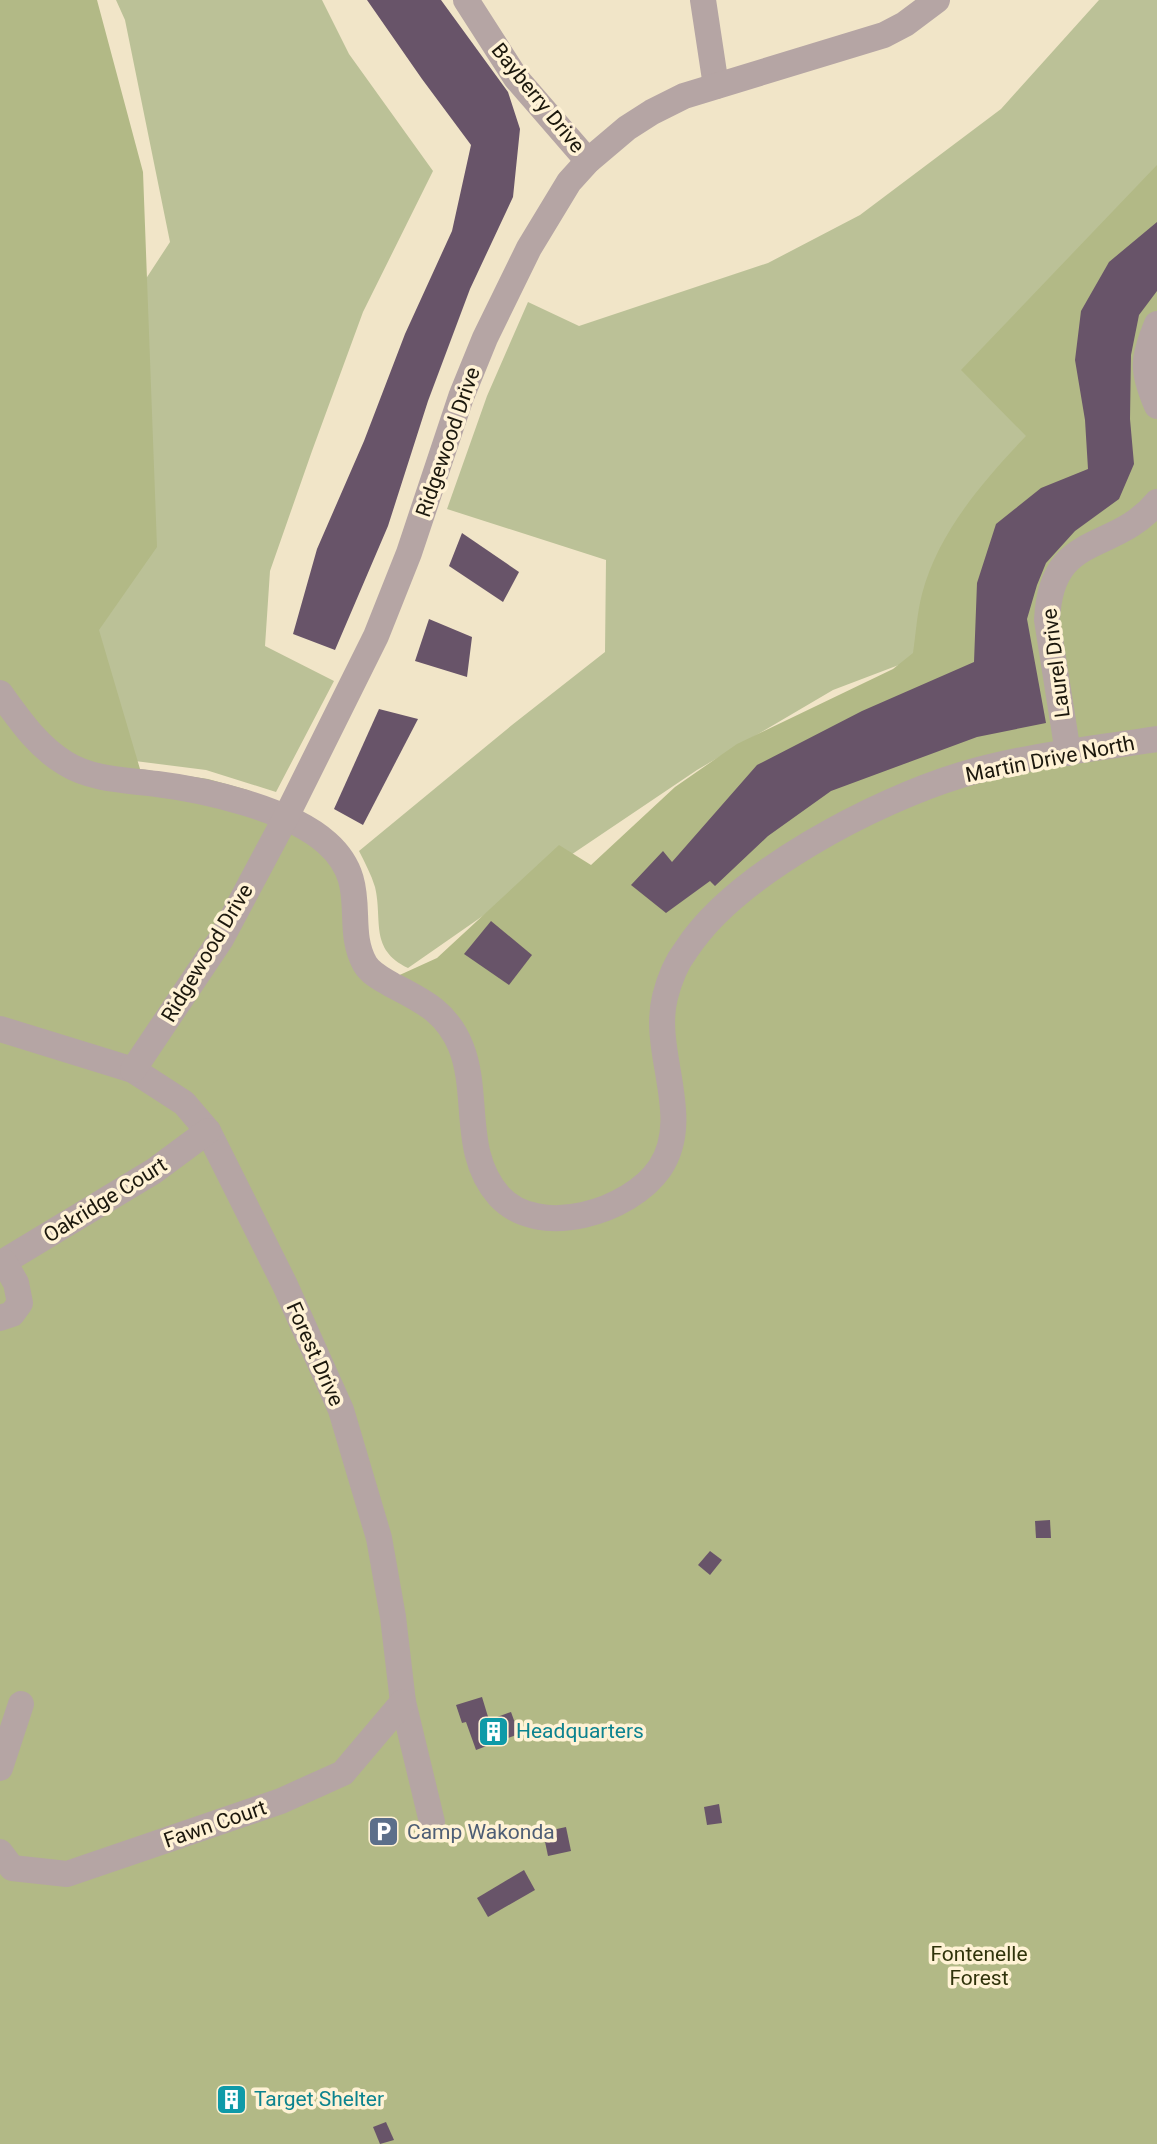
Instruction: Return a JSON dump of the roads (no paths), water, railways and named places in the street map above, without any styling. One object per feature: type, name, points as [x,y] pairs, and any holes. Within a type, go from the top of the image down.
[{"type":"street","name":"Bayberry Drive","points":[[466,0],[516,78],[588,161]]},
{"type":"street","points":[[703,0],[716,86]]},
{"type":"street","name":"Ridgewood Drive","points":[[133,1070],[221,939],[285,819],[376,636],[409,553],[461,397],[506,292],[569,182],[588,161],[627,128],[684,96],[884,35],[905,24],[937,0]]},
{"type":"street","points":[[1157,324],[1146,355],[1145,374],[1157,406]]},
{"type":"street","name":"Laurel Drive","points":[[1068,752],[1046,620],[1052,583],[1075,553],[1133,526],[1157,502]]},
{"type":"street","name":"Martin Drive North","points":[[0,693],[29,732],[48,751],[82,772],[205,791],[245,802],[285,819],[328,844],[341,859],[350,877],[355,896],[357,940],[361,957],[369,971],[436,1010],[449,1024],[460,1043],[469,1080],[474,1140],[491,1185],[506,1202],[523,1213],[551,1220],[589,1212],[626,1198],[650,1179],[660,1167],[672,1139],[673,1120],[662,1028],[664,1000],[685,950],[730,901],[769,870],[819,838],[890,802],[960,775],[1002,764],[1157,739]]},
{"type":"street","name":"Forest Drive","points":[[0,1028],[133,1070],[184,1103],[208,1131],[285,1286],[341,1410],[379,1538],[393,1617],[403,1702],[432,1822]]},
{"type":"street","name":"Oakridge Court","points":[[2,1263],[154,1171],[208,1131]]},
{"type":"street","points":[[0,1318],[12,1314],[20,1303],[16,1283],[2,1263]]},
{"type":"street","name":"Fawn Court","points":[[0,1852],[12,1868],[67,1874],[281,1801],[343,1773],[403,1702]]},
{"type":"street","points":[[0,1768],[21,1704]]},
{"type":"place","name":"Headquarters","points":[[493,1731]]},
{"type":"place","name":"Camp Wakonda","points":[[384,1832]]},
{"type":"place","name":"Target Shelter","points":[[231,2099]]},
{"type":"park label","name":"Fontenelle Forest","points":[[979,1966]]}]
